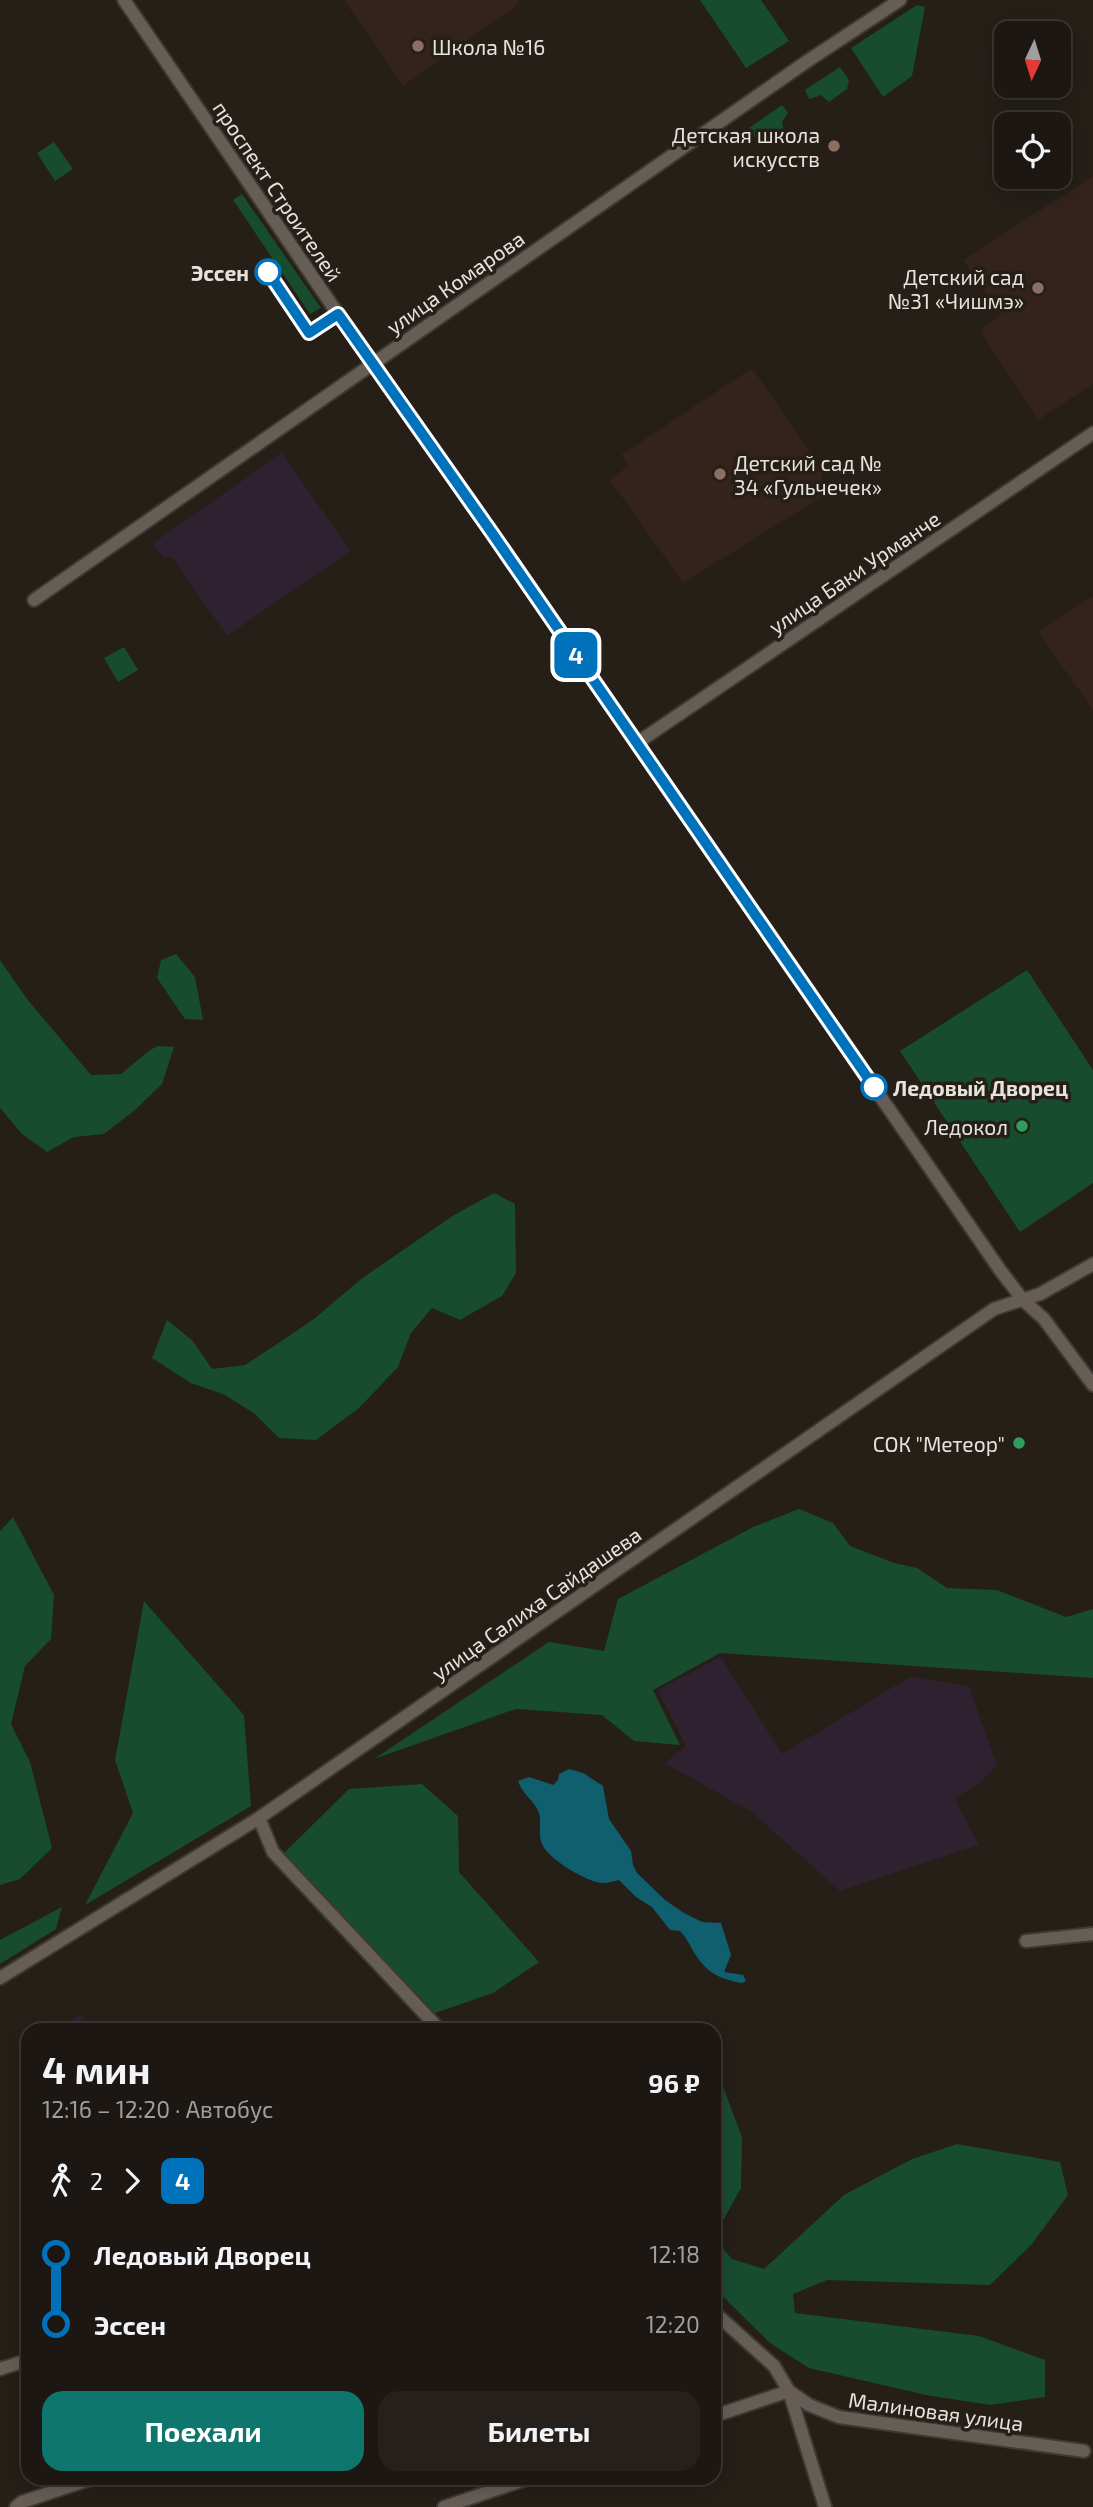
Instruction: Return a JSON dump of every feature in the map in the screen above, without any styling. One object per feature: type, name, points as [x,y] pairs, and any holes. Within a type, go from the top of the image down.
[{"type":"street","name":"проспект Строителей","points":[[124,0],[1000,1270],[1023,1300],[1044,1319],[1093,1385]]},
{"type":"street","name":"улица Комарова","points":[[34,600],[799,67],[900,0]]},
{"type":"street","name":"улица Баки Урманче","points":[[637,743],[1093,433]]},
{"type":"street","name":"улица Салиха Сайдашева","points":[[0,1978],[259,1818],[994,1309],[1060,1284],[1093,1264]]},
{"type":"street","points":[[259,1818],[273,1852],[433,2023]]},
{"type":"street","points":[[1026,1941],[1093,1934]]},
{"type":"street","points":[[721,2318],[775,2366],[789,2391],[825,2507]]},
{"type":"street","points":[[0,2369],[21,2362]]},
{"type":"street","points":[[721,2414],[789,2391]]},
{"type":"street","name":"Малиновая улица","points":[[789,2391],[809,2405],[839,2417],[1084,2451]]},
{"type":"street","points":[[16,2507],[22,2502],[73,2485]]},
{"type":"street","points":[[444,2507],[509,2485]]},
{"type":"shaded area","name":"Школа №16","points":[[344,0],[520,0],[516,6],[403,86]]},
{"type":"shaded area","name":"Детский сад №31 «Чишмэ»","points":[[1093,176],[1093,384],[1038,420],[982,334],[984,327],[1001,315],[963,260]]},
{"type":"shaded area","name":"Детский сад № 34 «Гульчечек»","points":[[752,368],[822,469],[821,497],[683,583],[610,480],[628,466],[621,455]]},
{"type":"shaded area","points":[[282,453],[350,551],[227,636],[173,558],[163,557],[153,543]]},
{"type":"shaded area","points":[[1093,596],[1093,710],[1038,632]]},
{"type":"shaded area","points":[[721,1657],[782,1754],[910,1677],[969,1686],[997,1766],[977,1785],[954,1798],[979,1845],[840,1891],[752,1812],[665,1763],[686,1746],[658,1690]]},
{"type":"shaded area","points":[[80,2014],[86,2023],[66,2023]]},
{"type":"green space","points":[[700,0],[761,0],[789,41],[746,68]]},
{"type":"green space","points":[[917,5],[925,7],[912,76],[883,97],[851,48]]},
{"type":"green space","points":[[840,67],[849,80],[847,89],[829,102],[821,95],[809,99],[805,90]]},
{"type":"green space","points":[[782,105],[788,113],[782,122],[784,131],[765,144],[758,142],[749,128]]},
{"type":"green space","points":[[54,142],[73,169],[55,181],[37,153]]},
{"type":"green space","points":[[242,194],[321,308],[310,314],[233,200]]},
{"type":"green space","points":[[124,647],[138,670],[118,682],[104,658]]},
{"type":"green space","points":[[176,954],[195,977],[203,1020],[185,1019],[157,978],[161,960]]},
{"type":"green space","points":[[0,960],[27,999],[91,1075],[121,1074],[150,1050],[158,1046],[174,1047],[162,1084],[104,1134],[74,1137],[47,1152],[22,1134],[0,1108]]},
{"type":"green space","name":"Ледокол","points":[[1027,970],[1093,1070],[1093,1183],[1020,1232],[900,1051]]},
{"type":"green space","points":[[494,1193],[515,1204],[516,1273],[502,1296],[460,1320],[432,1308],[411,1333],[398,1367],[359,1408],[316,1440],[279,1438],[255,1414],[225,1395],[191,1383],[152,1358],[167,1320],[193,1341],[212,1369],[245,1365],[314,1319],[361,1279],[454,1215]]},
{"type":"green space","points":[[799,1509],[833,1523],[850,1546],[894,1563],[917,1568],[947,1588],[997,1590],[1066,1617],[1093,1609],[1093,1678],[720,1653],[653,1690],[680,1745],[634,1741],[602,1715],[516,1709],[374,1759],[549,1642],[604,1651],[618,1599],[753,1527]]},
{"type":"green space","points":[[13,1517],[54,1595],[51,1639],[25,1666],[11,1724],[30,1762],[52,1848],[20,1879],[0,1885],[0,1531]]},
{"type":"green space","points":[[144,1601],[244,1715],[251,1806],[85,1905],[133,1813],[115,1760]]},
{"type":"green space","points":[[422,1784],[458,1816],[459,1872],[539,1962],[493,1993],[435,2013],[283,1854],[349,1789]]},
{"type":"green space","points":[[62,1907],[56,1929],[0,1964],[0,1940]]},
{"type":"green space","points":[[721,2082],[742,2137],[741,2188],[721,2224]]},
{"type":"green space","points":[[957,2144],[1060,2162],[1068,2195],[1032,2244],[990,2285],[827,2280],[793,2294],[795,2313],[979,2336],[1045,2360],[1045,2397],[990,2405],[926,2395],[809,2368],[770,2343],[721,2295],[721,2246],[732,2259],[764,2269],[844,2195],[912,2159]]},
{"type":"water","points":[[569,1769],[583,1773],[603,1786],[609,1819],[631,1851],[637,1873],[665,1900],[684,1913],[702,1922],[721,1923],[731,1955],[724,1972],[743,1975],[746,1981],[742,1983],[727,1980],[710,1971],[680,1931],[670,1930],[652,1907],[636,1897],[619,1880],[602,1883],[587,1879],[561,1864],[547,1852],[540,1838],[539,1813],[518,1781],[529,1777],[553,1785],[559,1774]]},
{"type":"bus line","name":"4","points":[[268,272],[309,333],[338,314],[874,1087]]},
{"type":"place","name":"Школа №16","points":[[418,46]]},
{"type":"place","name":"Детская школа искусств","points":[[834,146]]},
{"type":"place","name":"Эссен","points":[[268,272]]},
{"type":"place","name":"Детский сад №31 «Чишмэ»","points":[[1038,288]]},
{"type":"place","name":"Детский сад № 34 «Гульчечек»","points":[[720,474]]},
{"type":"place","name":"Ледовый Дворец","points":[[874,1087]]},
{"type":"place","name":"Ледокол","points":[[1022,1126]]},
{"type":"place","name":"СОК \"Метеор\"","points":[[1019,1443]]}]
